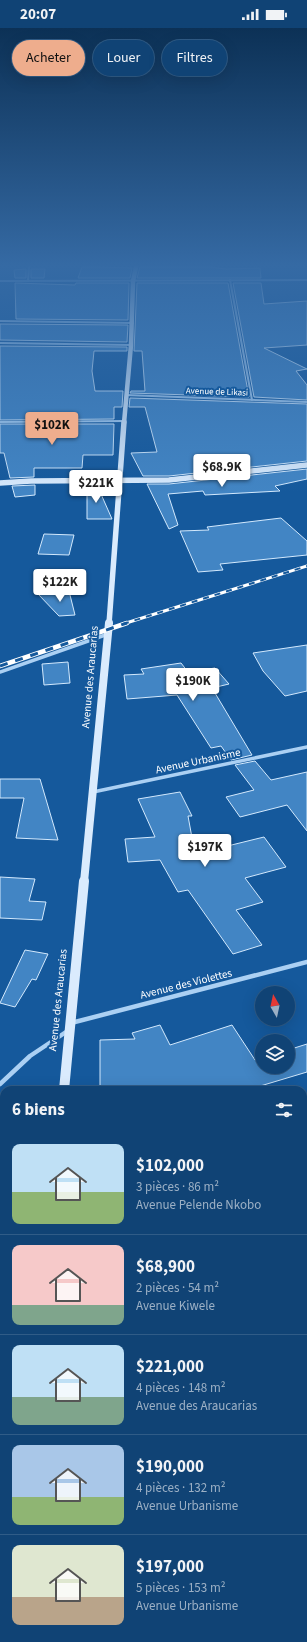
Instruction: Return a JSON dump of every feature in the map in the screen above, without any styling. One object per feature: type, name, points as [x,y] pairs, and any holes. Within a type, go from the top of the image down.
[{"type":"street","points":[[241,342],[252,400]]},
{"type":"street","points":[[0,343],[131,345]]},
{"type":"street","name":"Avenue des Araucarias","points":[[64,1086],[108,634],[118,482],[131,345]]},
{"type":"street","name":"Avenue de Likasi","points":[[126,395],[307,402]]},
{"type":"street","points":[[0,422],[123,421]]},
{"type":"street","points":[[0,483],[44,481],[118,482],[203,477],[307,465]]},
{"type":"street","points":[[0,672],[108,634]]},
{"type":"street","name":"Avenue Urbanisme","points":[[93,792],[307,747]]},
{"type":"street","name":"Avenue des Violettes","points":[[0,1084],[30,1056],[69,1026],[307,962]]},
{"type":"building","points":[[134,342],[239,342],[249,397],[130,393],[131,391],[145,391],[142,351],[134,351]]},
{"type":"building","points":[[244,342],[307,342],[307,345],[264,348],[307,369],[296,371],[307,385],[307,400],[254,397]]},
{"type":"building","points":[[0,346],[127,347],[127,351],[94,351],[92,371],[95,391],[123,391],[122,407],[114,407],[114,419],[0,420]]},
{"type":"building","points":[[130,398],[307,404],[307,461],[169,476],[143,476],[131,453],[157,452],[145,407],[129,407]]},
{"type":"building","points":[[0,424],[114,424],[113,455],[83,455],[82,468],[34,468],[34,477],[10,478],[4,453],[0,453]]},
{"type":"building","points":[[307,469],[307,479],[275,486],[280,491],[205,495],[203,491],[168,494],[178,525],[169,529],[147,484],[169,484]]},
{"type":"building","points":[[35,485],[35,495],[15,497],[12,486]]},
{"type":"building","points":[[87,485],[97,485],[112,519],[87,519]]},
{"type":"building","points":[[281,518],[307,541],[307,555],[220,564],[223,570],[198,572],[180,531],[209,530],[207,527]]},
{"type":"building","points":[[44,534],[74,535],[69,555],[38,554]]},
{"type":"building","points":[[69,591],[75,615],[59,616],[38,594]]},
{"type":"building","points":[[307,645],[307,691],[285,696],[263,671],[253,653]]},
{"type":"building","points":[[68,662],[70,683],[44,685],[42,664]]},
{"type":"building","points":[[181,663],[188,672],[215,668],[229,684],[212,688],[252,755],[231,760],[221,746],[211,748],[177,695],[127,699],[124,675],[144,674],[141,669]]},
{"type":"building","points":[[255,761],[271,780],[307,772],[307,831],[287,805],[240,817],[226,797],[254,790],[235,765]]},
{"type":"building","points":[[0,779],[40,779],[58,840],[16,838],[24,798],[0,798]]},
{"type":"building","points":[[180,792],[192,816],[188,816],[195,854],[264,837],[286,867],[245,878],[263,902],[236,910],[262,945],[233,954],[188,890],[178,892],[160,860],[128,862],[125,839],[155,837],[138,799]]},
{"type":"building","points":[[0,877],[35,879],[29,901],[46,902],[42,920],[0,918]]},
{"type":"building","points":[[25,950],[48,954],[36,980],[32,979],[15,1007],[0,1003]]},
{"type":"building","points":[[160,1025],[170,1045],[232,1025],[255,1060],[255,1074],[295,1074],[295,1048],[307,1044],[307,1072],[260,1086],[100,1086],[100,1040],[135,1039],[132,1033]]},
{"type":"railway","points":[[123,624],[307,566]]},
{"type":"railway","points":[[0,666],[127,623]]}]
